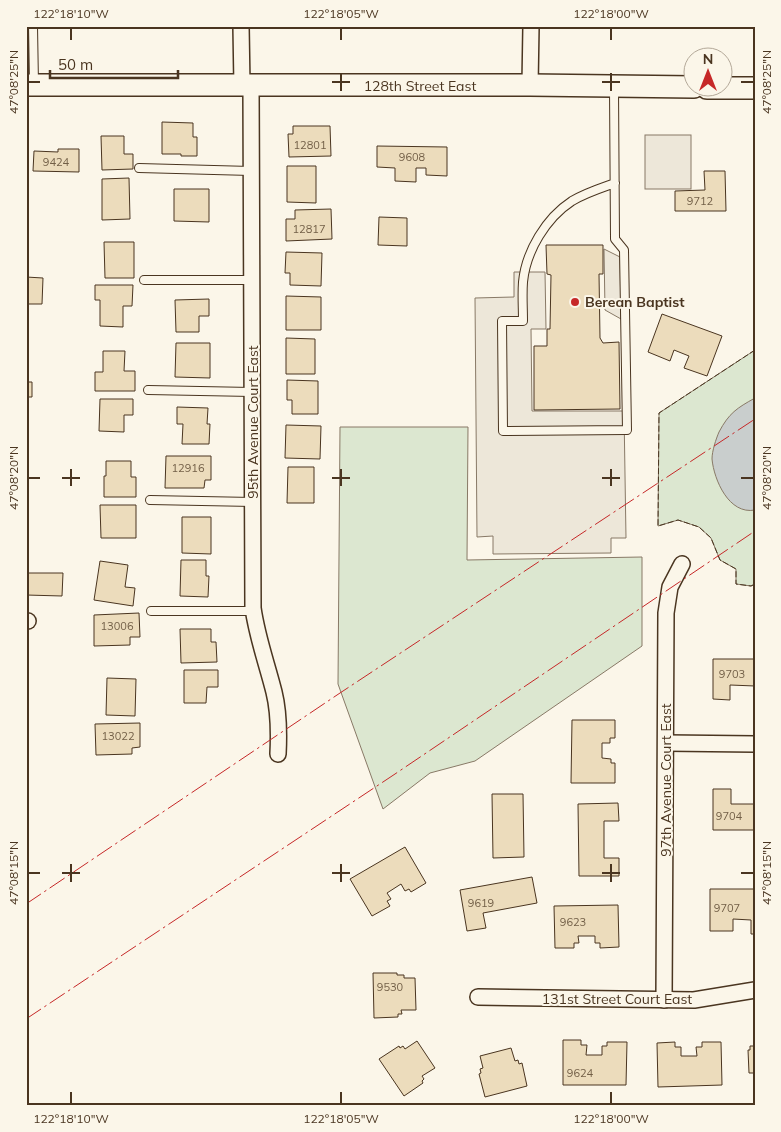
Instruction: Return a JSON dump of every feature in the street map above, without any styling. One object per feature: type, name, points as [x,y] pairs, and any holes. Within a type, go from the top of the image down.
[{"type":"street","name":"95th Avenue Court East","points":[[241,26],[247,86],[251,171],[254,611],[258,635],[274,693],[278,717],[278,754]]},
{"type":"street","points":[[530,85],[531,26]]},
{"type":"street","name":"128th Street East","points":[[30,85],[684,87]]},
{"type":"street","points":[[734,88],[755,88]]},
{"type":"street","name":"97th Avenue Court East","points":[[664,1000],[666,613],[670,587],[682,564]]},
{"type":"street","points":[[666,743],[755,744]]},
{"type":"street","name":"131st Street Court East","points":[[478,997],[694,1000],[755,990]]},
{"type":"lane","points":[[30,85],[33,26]]},
{"type":"lane","points":[[614,86],[615,183],[615,239],[624,250],[627,430],[503,430],[502,321],[523,321],[523,282],[532,250],[543,230],[558,212],[578,198],[615,183]]},
{"type":"lane","points":[[139,168],[251,171]]},
{"type":"lane","points":[[144,280],[252,280]]},
{"type":"lane","points":[[148,390],[252,392]]},
{"type":"lane","points":[[150,500],[253,502]]},
{"type":"lane","points":[[151,611],[254,611]]},
{"type":"green space","points":[[755,350],[755,584],[751,586],[736,584],[736,569],[720,560],[711,538],[699,527],[678,520],[658,526],[659,413]]},
{"type":"green space","points":[[340,427],[468,427],[467,560],[642,557],[642,646],[475,761],[430,773],[383,809],[338,684]]},
{"type":"shaded area","points":[[645,135],[691,135],[691,189],[645,189]]},
{"type":"shaded area","points":[[604,249],[620,257],[621,319],[605,310]]},
{"type":"shaded area","points":[[514,272],[545,272],[546,329],[531,329],[532,411],[624,411],[626,538],[611,538],[611,553],[493,554],[493,536],[477,537],[475,298],[514,297]]},
{"type":"shaded area","points":[[755,398],[755,510],[746,510],[730,502],[716,477],[712,456],[714,445],[726,420],[738,408]]},
{"type":"building","points":[[162,122],[193,123],[193,137],[197,137],[197,156],[162,154]]},
{"type":"building","points":[[293,126],[330,126],[331,156],[289,157],[288,134],[293,134]]},
{"type":"building","points":[[101,136],[124,136],[124,154],[133,154],[133,169],[102,170]]},
{"type":"building","points":[[377,146],[447,147],[447,176],[426,175],[426,168],[416,168],[416,182],[395,181],[395,168],[377,167]]},
{"type":"building","points":[[58,149],[79,149],[79,172],[33,171],[34,151],[58,152]]},
{"type":"building","points":[[287,166],[316,166],[316,203],[287,202]]},
{"type":"building","points":[[704,171],[725,171],[726,211],[675,211],[675,191],[705,190]]},
{"type":"building","points":[[129,178],[130,219],[102,220],[102,179]]},
{"type":"building","points":[[174,189],[209,189],[209,222],[174,221]]},
{"type":"building","points":[[331,209],[332,239],[286,241],[286,219],[295,219],[295,210]]},
{"type":"building","points":[[379,217],[407,218],[407,246],[378,245]]},
{"type":"building","points":[[104,242],[134,242],[134,278],[105,278]]},
{"type":"building","name":"Berean Baptist","points":[[546,245],[603,245],[603,274],[599,274],[600,338],[603,343],[619,342],[620,409],[534,410],[534,346],[547,346],[547,329],[550,329],[551,275],[547,274]]},
{"type":"building","points":[[286,252],[322,253],[321,286],[290,285],[290,273],[285,273]]},
{"type":"building","points":[[26,277],[43,278],[42,304],[26,304]]},
{"type":"building","points":[[95,285],[133,285],[132,306],[123,306],[123,327],[100,326],[100,300],[95,300]]},
{"type":"building","points":[[286,296],[321,297],[321,330],[286,330]]},
{"type":"building","points":[[209,299],[209,316],[199,316],[199,332],[176,332],[175,300]]},
{"type":"building","points":[[662,314],[722,336],[707,376],[684,368],[689,356],[674,350],[670,361],[648,352]]},
{"type":"building","points":[[286,338],[315,339],[315,374],[286,374]]},
{"type":"building","points":[[176,343],[210,343],[210,378],[175,377]]},
{"type":"building","points":[[103,351],[125,351],[124,371],[135,371],[135,391],[95,391],[95,372],[103,372]]},
{"type":"building","points":[[287,380],[318,381],[318,414],[292,414],[292,400],[287,400]]},
{"type":"building","points":[[26,382],[32,382],[32,397],[27,397],[26,431]]},
{"type":"building","points":[[100,399],[133,399],[133,415],[124,415],[124,432],[99,431]]},
{"type":"building","points":[[177,407],[208,408],[207,424],[210,424],[209,444],[182,444],[183,424],[177,424]]},
{"type":"building","points":[[286,425],[321,426],[320,459],[285,458]]},
{"type":"building","points":[[166,456],[211,456],[211,480],[205,480],[204,488],[165,488]]},
{"type":"building","points":[[106,461],[131,461],[131,477],[136,477],[136,497],[104,497]]},
{"type":"building","points":[[288,467],[314,467],[314,503],[287,503]]},
{"type":"building","points":[[100,505],[136,505],[136,538],[101,538]]},
{"type":"building","points":[[182,517],[211,517],[211,554],[182,553]]},
{"type":"building","points":[[181,560],[206,560],[206,576],[209,576],[208,597],[180,596]]},
{"type":"building","points":[[100,561],[128,565],[125,587],[135,588],[133,606],[94,600]]},
{"type":"building","points":[[26,573],[63,573],[62,596],[26,595]]},
{"type":"building","points":[[139,613],[140,637],[130,637],[130,645],[94,646],[94,615]]},
{"type":"building","points":[[180,629],[211,629],[211,642],[216,642],[217,662],[181,663]]},
{"type":"building","points":[[713,659],[755,659],[755,686],[730,685],[730,700],[713,699]]},
{"type":"building","points":[[184,670],[218,670],[218,687],[207,687],[206,703],[184,703]]},
{"type":"building","points":[[107,678],[136,679],[135,716],[106,715]]},
{"type":"building","points":[[572,720],[615,720],[615,738],[610,738],[610,743],[602,743],[602,758],[611,759],[611,763],[615,763],[615,783],[571,783]]},
{"type":"building","points":[[140,723],[140,747],[132,748],[132,754],[96,755],[95,724]]},
{"type":"building","points":[[713,789],[731,789],[731,804],[755,804],[755,830],[713,830]]},
{"type":"building","points":[[492,794],[523,794],[524,857],[493,858]]},
{"type":"building","points":[[618,803],[619,821],[604,821],[604,858],[619,858],[619,876],[579,876],[578,804]]},
{"type":"building","points":[[405,847],[426,883],[411,892],[409,889],[405,891],[401,884],[387,893],[391,899],[387,901],[390,906],[372,916],[350,879]]},
{"type":"building","points":[[532,877],[537,903],[483,913],[486,928],[467,931],[460,890]]},
{"type":"building","points":[[710,889],[755,889],[755,934],[751,934],[751,920],[733,919],[733,931],[710,931]]},
{"type":"building","points":[[618,905],[619,947],[600,948],[600,943],[595,943],[595,936],[578,936],[579,943],[574,943],[574,948],[555,948],[554,906]]},
{"type":"building","points":[[373,973],[397,973],[397,975],[404,975],[404,978],[415,978],[416,1010],[401,1010],[402,1014],[398,1014],[398,1017],[374,1018]]},
{"type":"building","points":[[754,1032],[755,1073],[749,1073],[748,1050],[750,1050],[750,1046],[754,1046]]},
{"type":"building","points":[[563,1040],[581,1040],[581,1045],[587,1045],[586,1055],[602,1055],[602,1046],[607,1046],[607,1042],[627,1042],[626,1085],[563,1085]]},
{"type":"building","points":[[417,1041],[435,1068],[422,1076],[424,1079],[423,1083],[404,1096],[379,1059],[399,1046],[400,1048],[403,1046],[405,1049]]},
{"type":"building","points":[[675,1042],[675,1047],[681,1047],[681,1056],[697,1056],[696,1047],[702,1047],[702,1042],[721,1042],[722,1085],[658,1087],[657,1043]]},
{"type":"building","points":[[511,1048],[515,1061],[518,1060],[519,1064],[522,1063],[527,1086],[485,1097],[479,1074],[481,1073],[480,1069],[483,1068],[480,1056]]},
{"type":"fence","points":[[755,350],[659,413],[658,526],[678,520],[699,527],[711,538],[720,560],[736,569],[736,584],[751,586],[755,584]]},
{"type":"power","points":[[26,904],[340,693],[755,419]]},
{"type":"power","points":[[26,1019],[395,774],[755,531]]},
{"type":"place","name":"Berean Baptist","points":[[575,302]]}]
